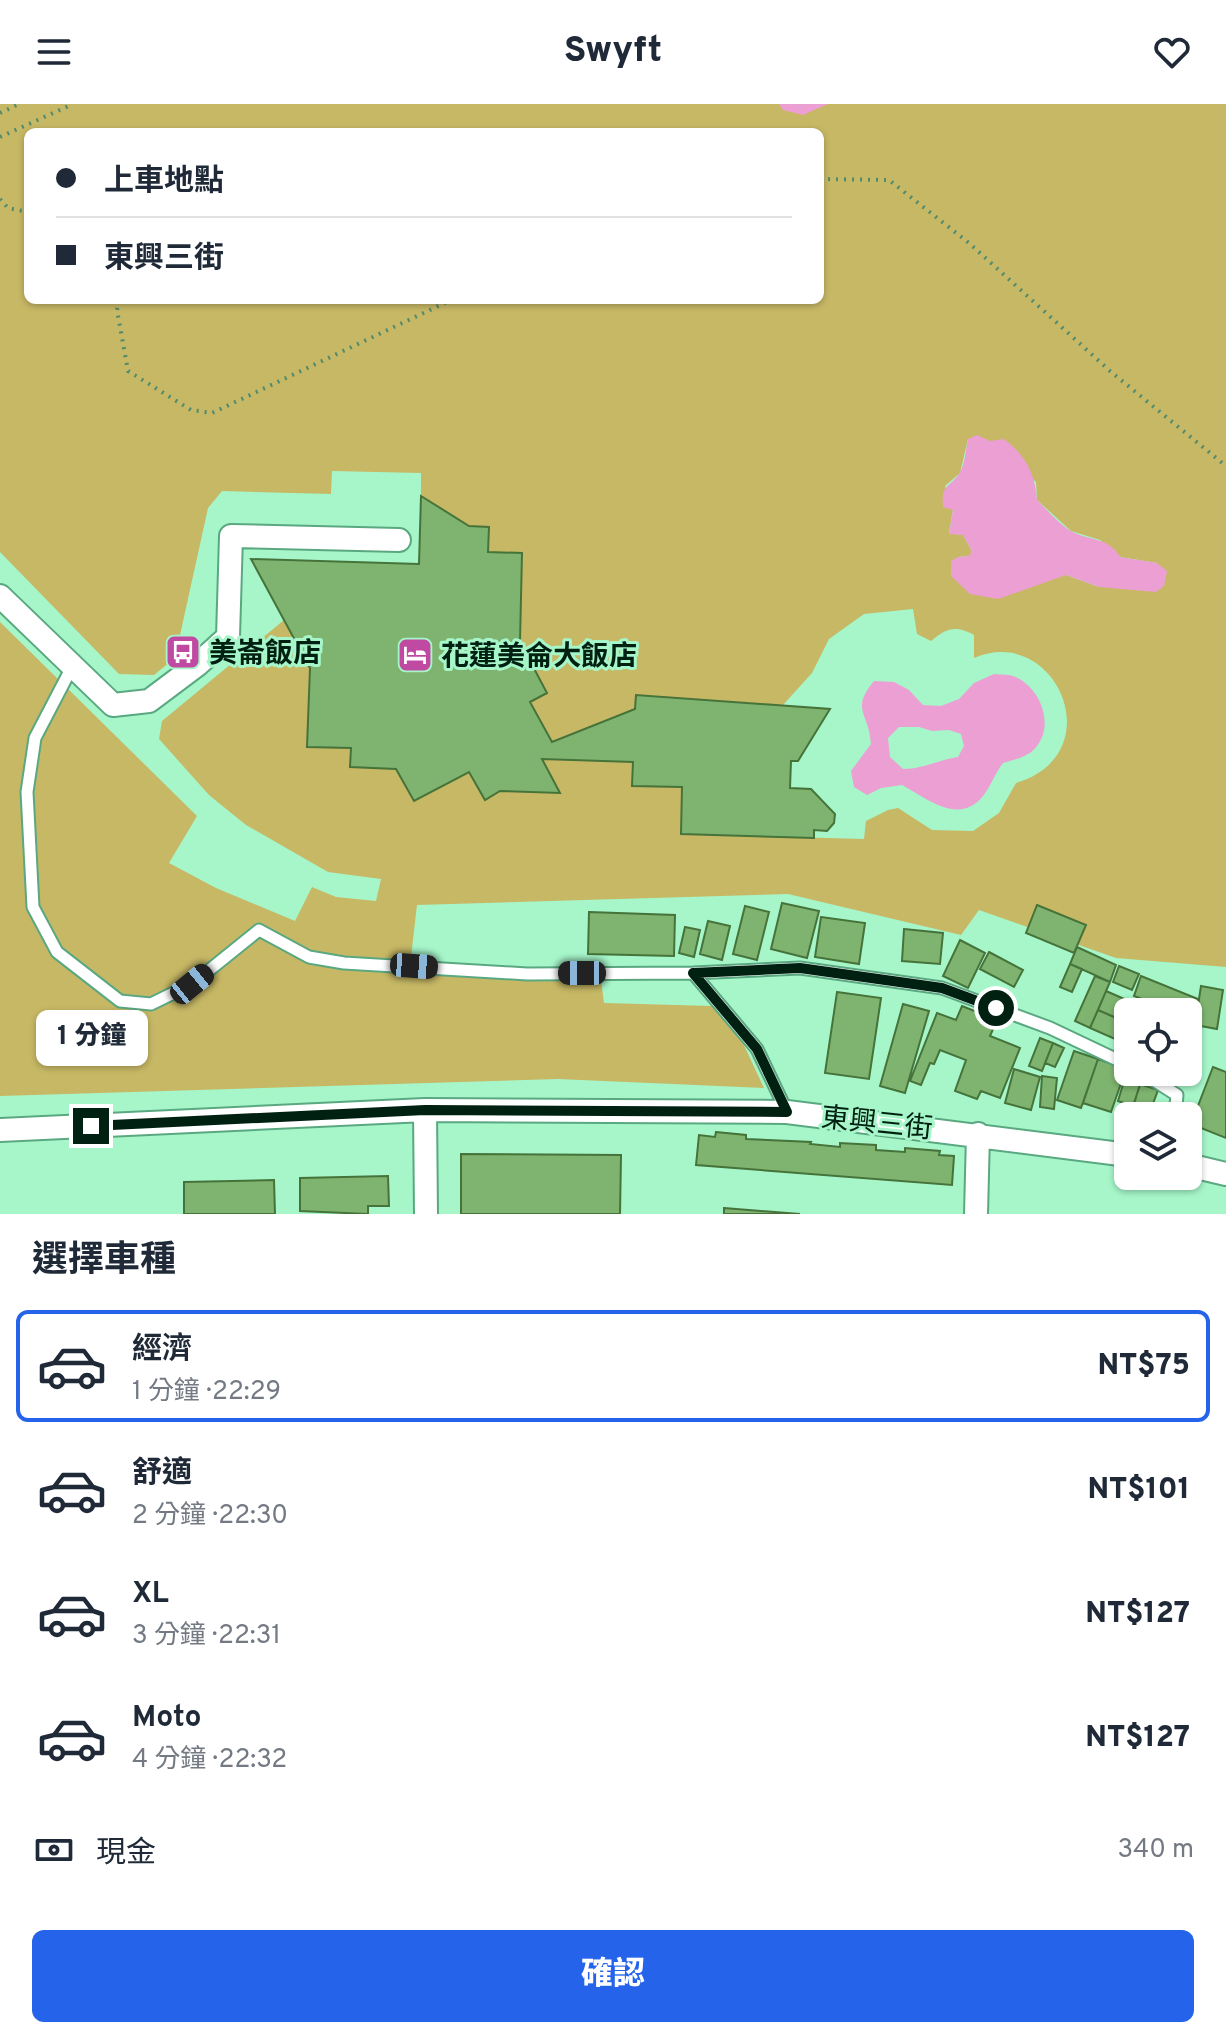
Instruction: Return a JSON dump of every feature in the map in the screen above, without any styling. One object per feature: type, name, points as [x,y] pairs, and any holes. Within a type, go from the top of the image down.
[{"type":"street","points":[[0,596],[113,705],[149,701],[228,637],[231,536],[399,540]]},
{"type":"street","points":[[425,1110],[426,1214]]},
{"type":"street","name":"東興三街","points":[[0,1130],[425,1110],[787,1112],[1114,1153]]},
{"type":"street","points":[[976,1214],[978,1134]]},
{"type":"street","points":[[1202,1168],[1226,1174]]},
{"type":"lane","points":[[72,667],[35,738],[27,792],[33,907],[57,952],[120,1001],[151,1004],[192,984],[259,930],[309,957],[344,963],[527,974],[693,973],[800,968],[942,988],[1050,1028],[1114,1058]]},
{"type":"lane","points":[[693,973],[757,1049],[787,1112]]},
{"type":"lane","points":[[1163,1086],[1177,1095],[1176,1102]]},
{"type":"path","points":[[0,113],[19,104]]},
{"type":"path","points":[[0,137],[73,104]]},
{"type":"path","points":[[824,179],[889,180],[969,243],[1110,371],[1226,466]]},
{"type":"path","points":[[0,199],[8,208],[24,211]]},
{"type":"path","points":[[118,304],[128,371],[191,410],[212,413],[443,304]]},
{"type":"shaded area","points":[[0,104],[1226,104],[1226,967],[1116,958],[979,910],[961,935],[788,894],[417,905],[409,974],[531,981],[601,980],[604,1003],[712,1006],[742,1041],[764,1088],[558,1079],[0,1096],[0,622],[197,816],[169,863],[216,888],[295,921],[312,887],[336,897],[376,901],[381,879],[328,872],[246,825],[209,795],[159,739],[162,721],[284,620],[310,668],[308,747],[351,748],[351,767],[396,769],[414,801],[469,772],[485,800],[500,791],[560,793],[542,759],[633,762],[632,786],[682,787],[681,834],[864,839],[866,821],[898,808],[932,830],[973,831],[999,813],[1016,783],[1045,768],[1062,746],[1067,721],[1062,696],[1049,675],[1029,659],[1003,652],[974,658],[974,635],[962,630],[947,631],[931,641],[917,634],[913,609],[864,614],[829,639],[812,673],[783,705],[636,695],[635,709],[552,742],[530,702],[547,693],[520,642],[522,553],[488,552],[489,527],[469,526],[421,496],[421,473],[332,471],[331,494],[222,491],[208,508],[175,658],[154,675],[119,674],[0,552]],"holes":[[[968,439],[990,441],[1036,482],[1037,500],[1071,531],[1100,540],[1120,557],[1157,563],[1113,587],[1099,587],[1066,575],[958,557],[970,556],[972,551],[963,535],[949,533],[953,509],[945,486],[960,473]]]},
{"type":"shaded area","points":[[779,104],[828,104],[803,115],[783,110]]},
{"type":"shaded area","points":[[977,435],[990,441],[1004,439],[1018,451],[1028,465],[1037,500],[1062,524],[1071,531],[1110,546],[1120,557],[1157,563],[1167,571],[1164,586],[1156,592],[1099,587],[1066,575],[998,599],[970,594],[951,576],[951,561],[969,556],[972,551],[963,535],[949,534],[953,510],[943,507],[943,499],[945,489],[962,469],[968,439]]},
{"type":"shaded area","points":[[994,674],[1011,675],[1022,681],[1042,706],[1044,727],[1034,750],[1003,763],[986,792],[974,805],[964,809],[942,807],[902,785],[881,788],[867,795],[854,787],[851,771],[871,744],[862,705],[874,681],[894,682],[909,690],[923,705],[941,706],[959,699],[974,683]],"holes":[[[899,727],[961,734],[964,746],[958,757],[903,769],[890,757],[888,738]]]},
{"type":"building","name":"花蓮美侖大飯店","points":[[421,496],[469,526],[489,527],[488,552],[522,553],[520,642],[547,693],[530,702],[552,742],[635,709],[636,695],[830,709],[798,761],[791,761],[790,788],[811,789],[835,814],[834,823],[827,831],[814,830],[814,838],[681,834],[682,787],[632,786],[633,762],[542,759],[560,793],[500,791],[485,800],[469,772],[414,801],[396,769],[350,767],[351,748],[307,747],[310,668],[251,559],[419,564]]},
{"type":"building","points":[[782,903],[819,911],[807,958],[771,949]]},
{"type":"building","points":[[1037,905],[1086,925],[1074,953],[1026,933]]},
{"type":"building","points":[[745,906],[769,912],[757,960],[733,954]]},
{"type":"building","points":[[589,912],[675,915],[674,956],[588,954]]},
{"type":"building","points":[[821,917],[865,923],[859,964],[815,957]]},
{"type":"building","points":[[708,921],[730,926],[722,960],[700,954]]},
{"type":"building","points":[[685,927],[700,930],[694,957],[679,953]]},
{"type":"building","points":[[904,929],[943,933],[940,964],[902,961]]},
{"type":"building","points":[[960,940],[985,953],[968,988],[943,976]]},
{"type":"building","points":[[1077,947],[1116,965],[1110,982],[1070,964]]},
{"type":"building","points":[[989,952],[1023,970],[1014,987],[980,969]]},
{"type":"building","points":[[1070,964],[1082,969],[1072,992],[1060,987]]},
{"type":"building","points":[[1119,966],[1139,974],[1132,990],[1113,982]]},
{"type":"building","points":[[1095,976],[1110,982],[1090,1028],[1075,1021]]},
{"type":"building","points":[[1141,976],[1196,998],[1139,998],[1134,996]]},
{"type":"building","points":[[1201,986],[1223,990],[1217,1029],[1202,1026],[1202,998],[1199,998]]},
{"type":"building","points":[[1106,991],[1122,998],[1114,998],[1114,1017],[1098,1010]]},
{"type":"building","points":[[837,992],[881,998],[869,1079],[825,1073]]},
{"type":"building","points":[[903,1004],[929,1011],[905,1093],[880,1086]]},
{"type":"building","points":[[962,1006],[997,1020],[990,1036],[1020,1048],[1000,1098],[981,1091],[977,1099],[955,1091],[966,1060],[940,1050],[934,1064],[930,1063],[921,1085],[910,1081],[937,1013],[956,1020]]},
{"type":"building","points":[[1098,1010],[1114,1017],[1114,1039],[1090,1028]]},
{"type":"building","points":[[1040,1038],[1053,1043],[1042,1071],[1029,1066]]},
{"type":"building","points":[[1053,1043],[1064,1048],[1055,1067],[1045,1063]]},
{"type":"building","points":[[1074,1051],[1098,1059],[1081,1108],[1057,1100]]},
{"type":"building","points":[[1098,1059],[1114,1065],[1114,1086],[1120,1086],[1111,1112],[1083,1103]]},
{"type":"building","points":[[1213,1067],[1226,1072],[1226,1138],[1202,1128],[1202,1102],[1199,1102]]},
{"type":"building","points":[[1014,1069],[1040,1077],[1031,1110],[1005,1103]]},
{"type":"building","points":[[1042,1076],[1057,1078],[1054,1109],[1040,1107]]},
{"type":"building","points":[[1122,1086],[1140,1086],[1134,1102],[1118,1101]]},
{"type":"building","points":[[1139,1086],[1158,1090],[1154,1102],[1135,1102]]},
{"type":"building","points":[[716,1132],[746,1135],[746,1139],[811,1142],[840,1147],[840,1143],[876,1145],[876,1150],[905,1152],[905,1148],[940,1151],[939,1155],[954,1156],[952,1185],[696,1165],[699,1135],[715,1137]]},
{"type":"building","points":[[461,1154],[621,1155],[620,1214],[461,1214]]},
{"type":"building","points":[[388,1176],[389,1206],[368,1206],[368,1214],[300,1211],[300,1178]]},
{"type":"building","points":[[274,1180],[275,1214],[184,1214],[184,1182]]},
{"type":"building","points":[[724,1208],[800,1214],[724,1214]]},
{"type":"place","name":"美崙飯店","points":[[183,652]]},
{"type":"place","name":"花蓮美侖大飯店","points":[[415,655]]},
{"type":"route","points":[[91,1126],[425,1110],[787,1112],[757,1049],[693,973],[800,968],[942,988],[996,1008]]}]
